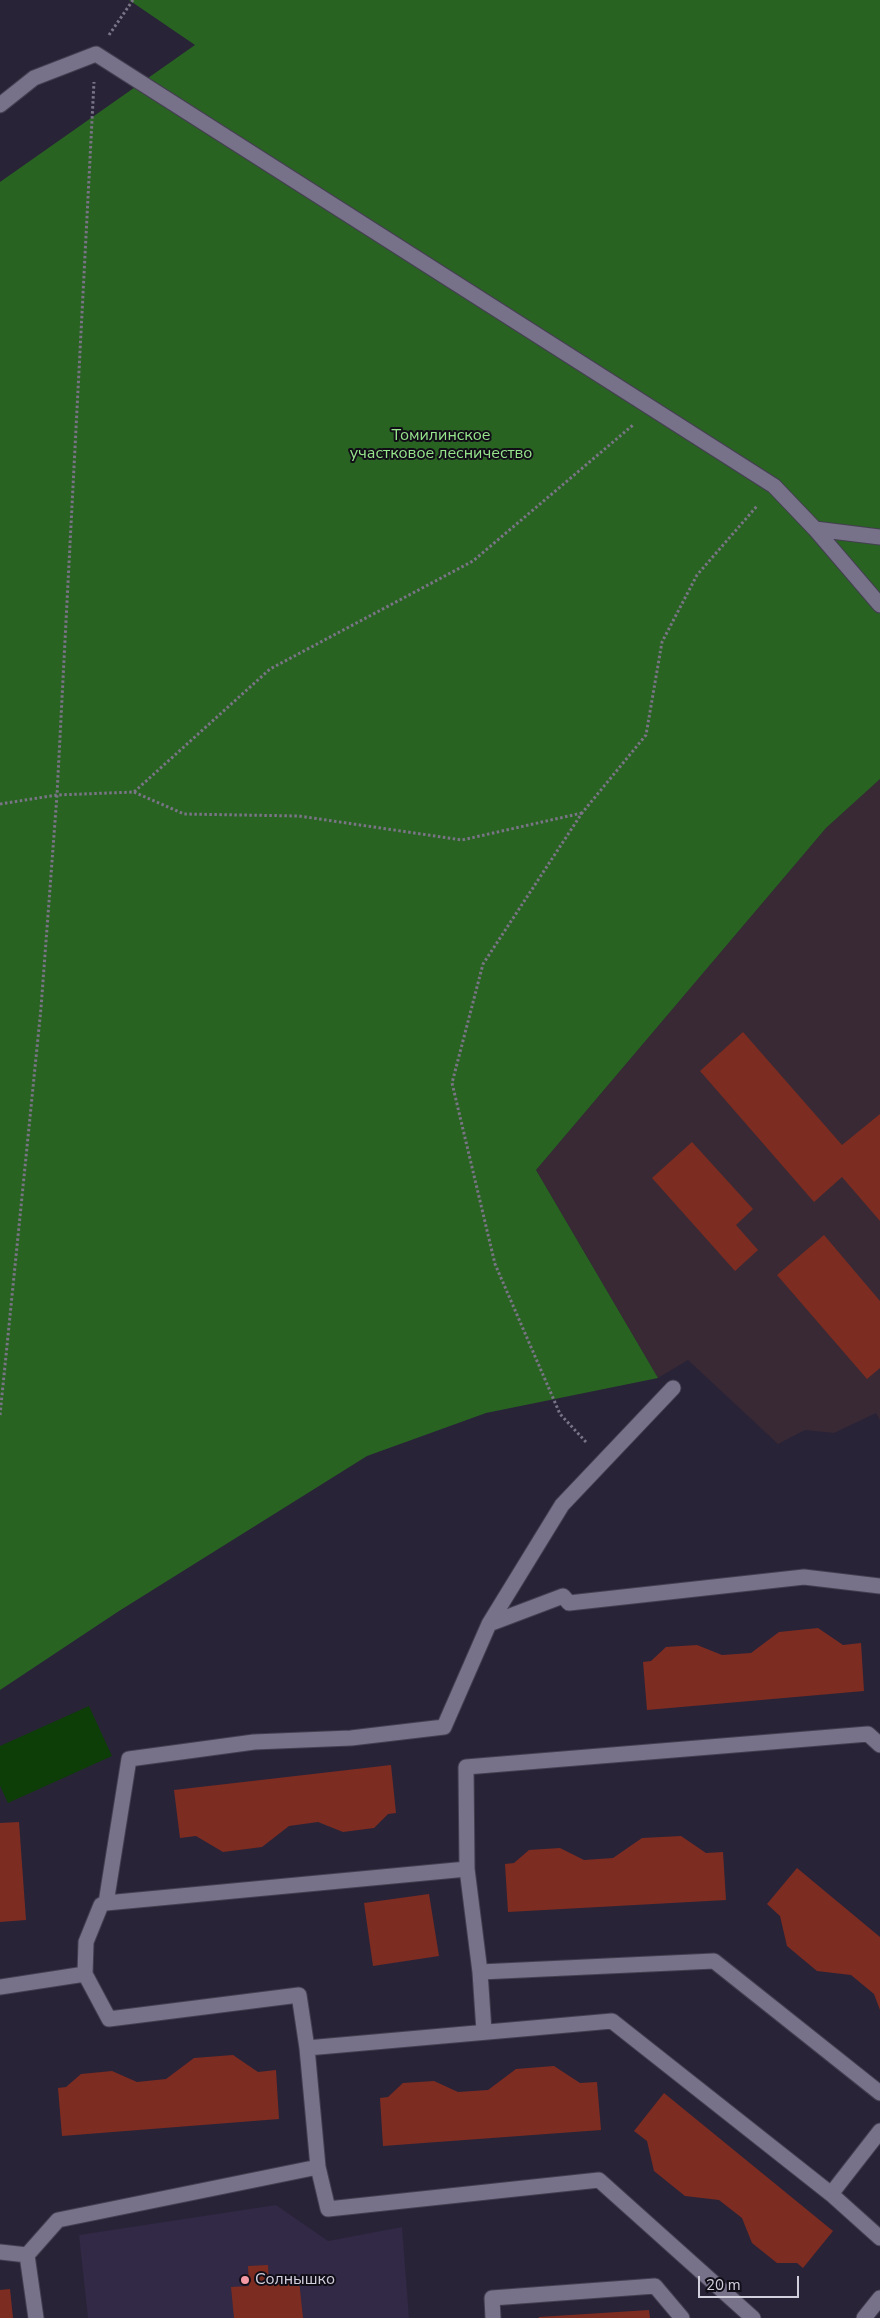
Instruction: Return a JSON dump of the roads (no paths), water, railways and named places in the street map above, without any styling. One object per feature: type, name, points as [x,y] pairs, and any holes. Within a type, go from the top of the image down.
[{"type":"street","points":[[0,105],[34,78],[96,54],[774,486],[815,529],[880,605]]},
{"type":"street","points":[[815,529],[880,537]]},
{"type":"street","points":[[106,1903],[130,1759],[254,1742],[351,1738],[444,1727],[489,1624],[562,1505],[673,1388]]},
{"type":"street","points":[[489,1624],[563,1596],[569,1603],[804,1577],[880,1586]]},
{"type":"street","points":[[484,2031],[480,1972],[467,1869],[466,1766],[868,1734],[880,1745]]},
{"type":"street","points":[[467,1869],[106,1903],[101,1905],[86,1942],[85,1974],[109,2019],[299,1995],[307,2048],[318,2167],[328,2209],[599,2180],[753,2318]]},
{"type":"street","points":[[480,1972],[714,1962],[880,2093]]},
{"type":"street","points":[[0,1987],[85,1974]]},
{"type":"street","points":[[307,2048],[612,2021],[831,2194],[880,2238]]},
{"type":"street","points":[[831,2194],[880,2131]]},
{"type":"street","points":[[36,2318],[27,2255],[58,2220],[318,2167]]},
{"type":"street","points":[[0,2252],[27,2255]]},
{"type":"street","points":[[493,2318],[492,2298],[655,2286],[682,2318]]},
{"type":"street","points":[[864,2318],[880,2298]]},
{"type":"place","name":"Солнышко","points":[[245,2280]]},
{"type":"park label","name":"Томилинское участковое лесничество","points":[[441,445]]}]
